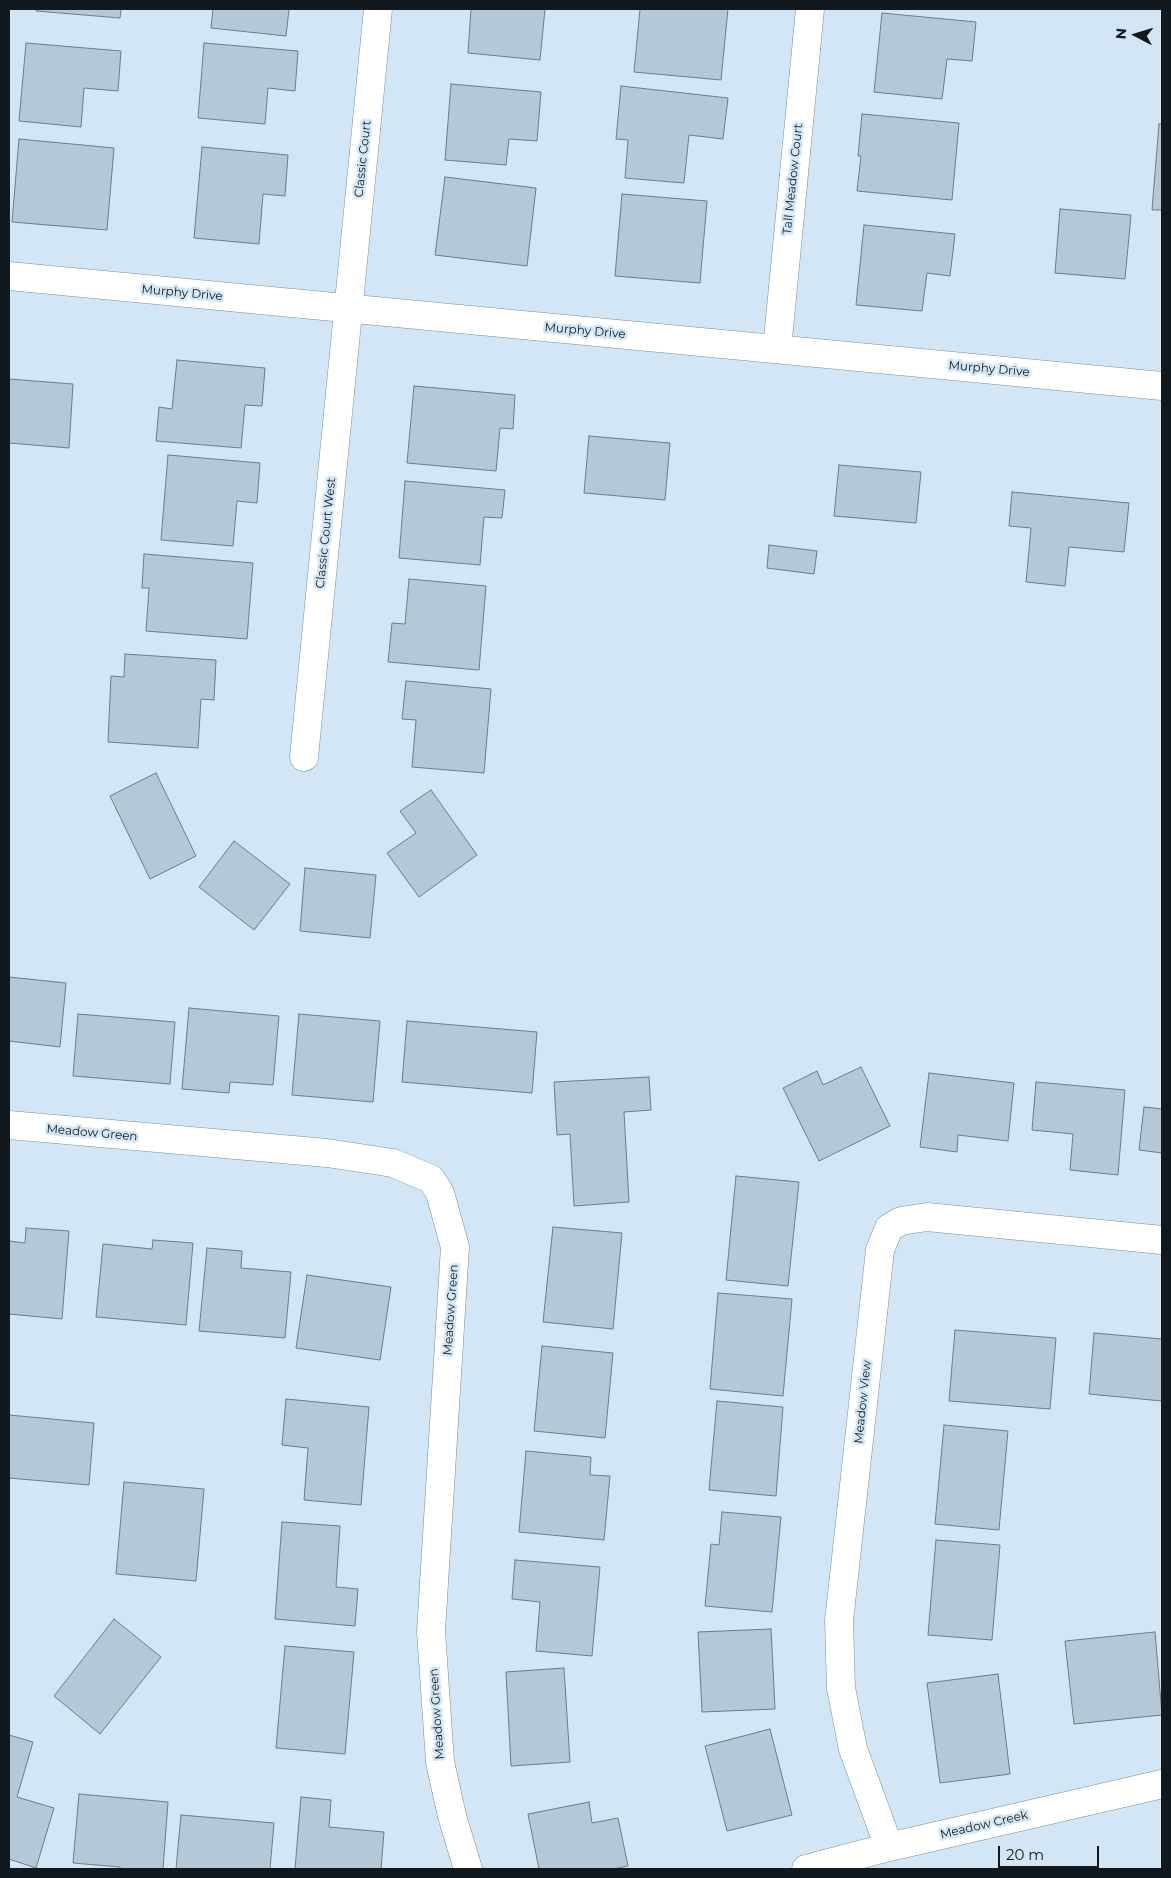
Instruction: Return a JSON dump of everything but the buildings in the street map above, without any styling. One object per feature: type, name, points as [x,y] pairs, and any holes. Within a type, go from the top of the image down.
[{"type":"street","name":"Classic Court","points":[[348,309],[378,9]]},
{"type":"street","name":"Tall Meadow Court","points":[[777,349],[810,9]]},
{"type":"street","name":"Murphy Drive","points":[[9,276],[1162,386]]},
{"type":"street","name":"Classic Court West","points":[[304,757],[348,309]]},
{"type":"street","name":"Meadow Green","points":[[9,1125],[327,1153],[393,1163],[431,1179],[440,1193],[455,1247],[431,1631],[440,1762],[452,1816],[468,1869]]},
{"type":"street","name":"Meadow View","points":[[889,1846],[853,1749],[841,1688],[839,1621],[880,1250],[889,1228],[901,1221],[927,1218],[1162,1240]]},
{"type":"street","name":"Meadow Creek","points":[[806,1869],[889,1846],[1162,1784]]}]
